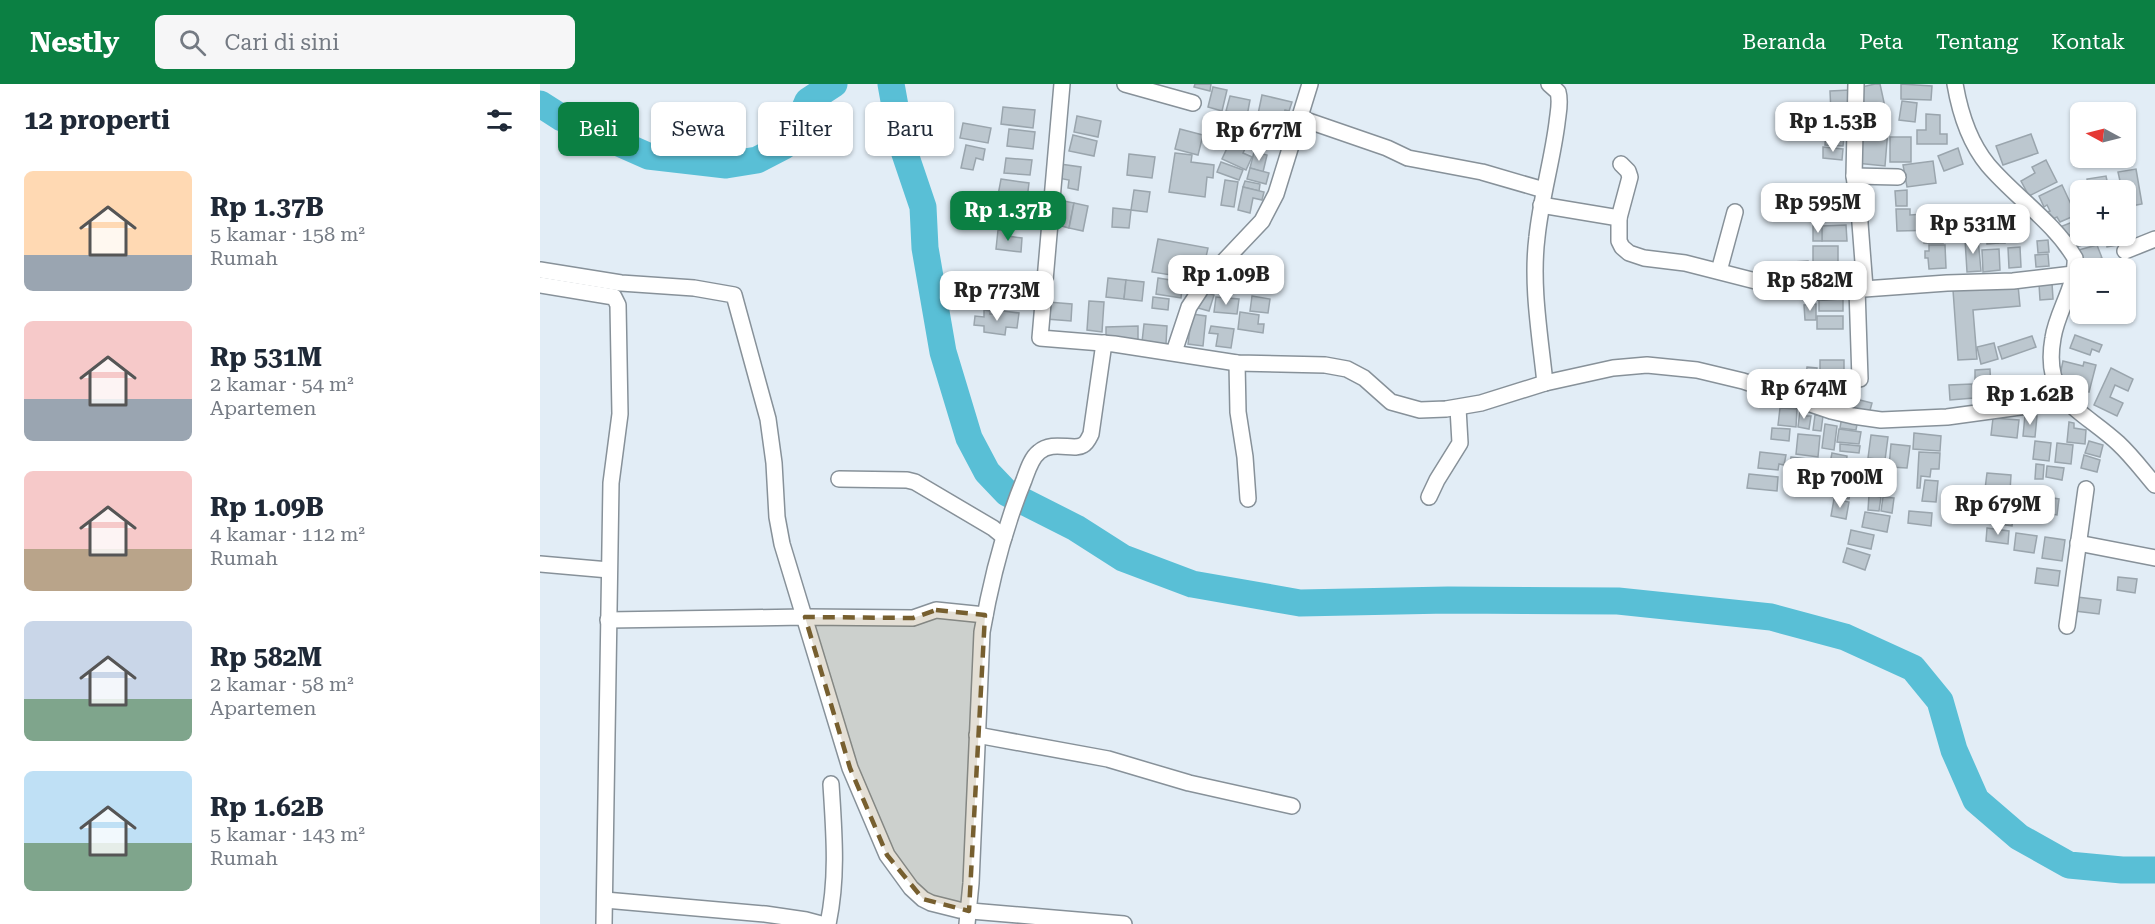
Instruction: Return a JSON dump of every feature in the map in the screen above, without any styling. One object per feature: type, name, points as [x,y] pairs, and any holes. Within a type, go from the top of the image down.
[{"type":"street","points":[[1062,84],[1041,338],[1104,343],[1237,363],[1325,365],[1347,369],[1364,378],[1391,402],[1420,410],[1458,408],[1545,383],[1613,368],[1647,365],[1696,370],[1743,381],[1842,414],[1881,420],[1947,417],[2065,402]]},
{"type":"street","points":[[1125,84],[1193,103]]},
{"type":"street","points":[[1174,352],[1189,307],[1208,278],[1262,221],[1276,194],[1310,84]]},
{"type":"street","points":[[1545,383],[1535,279],[1541,205],[1555,142],[1560,100],[1558,92],[1549,84]]},
{"type":"street","points":[[1856,84],[1854,176],[1859,210],[1860,379]]},
{"type":"street","points":[[1955,84],[1959,107],[1970,137],[1988,165],[2033,208],[2072,253],[2073,258]]},
{"type":"street","points":[[1300,118],[1387,148],[1408,158],[1482,172],[1544,190]]},
{"type":"street","points":[[1621,164],[1630,177],[1619,218],[1619,241],[1626,252],[1644,258],[1685,263],[1787,289],[1823,292],[2013,281],[2070,274]]},
{"type":"street","points":[[1854,176],[1898,177]]},
{"type":"street","points":[[1541,205],[1619,218]]},
{"type":"street","points":[[1719,271],[1735,212]]},
{"type":"street","points":[[2125,251],[2155,239]]},
{"type":"street","points":[[540,270],[621,283],[694,288],[734,295],[768,419],[774,463],[777,517],[782,544],[850,768],[887,855],[912,888],[923,899],[968,918],[1124,924]]},
{"type":"street","points":[[2070,283],[2053,336],[2050,359],[2055,380],[2065,402],[2119,444],[2155,485]]},
{"type":"street","points":[[540,285],[614,297],[617,301],[620,414],[611,483],[604,924]]},
{"type":"street","points":[[968,918],[982,632],[985,615],[1008,520],[1028,469],[1038,452],[1058,445],[1079,447],[1085,444],[1091,434],[1104,343]]},
{"type":"street","points":[[1237,363],[1238,412],[1248,499]]},
{"type":"street","points":[[1429,497],[1460,443],[1458,408]]},
{"type":"street","points":[[839,479],[915,482],[993,528],[1004,537]]},
{"type":"street","points":[[2067,626],[2086,489]]},
{"type":"street","points":[[2078,543],[2155,558]]},
{"type":"street","points":[[540,564],[609,570]]},
{"type":"street","points":[[608,620],[913,618],[936,610],[985,615]]},
{"type":"street","points":[[977,735],[1108,759],[1189,783],[1292,806]]},
{"type":"street","points":[[828,924],[833,904],[836,859],[831,784]]},
{"type":"street","points":[[605,900],[765,914],[821,924]]},
{"type":"highlighted area","points":[[936,610],[985,615],[969,911],[923,899],[887,855],[850,768],[805,617],[913,618]]},
{"type":"building","points":[[1195,84],[1211,84],[1210,91],[1194,87]]},
{"type":"building","points":[[1880,84],[1885,107],[1863,112],[1857,88]]},
{"type":"building","points":[[1901,84],[1932,86],[1931,100],[1901,99]]},
{"type":"building","points":[[1213,87],[1227,90],[1222,111],[1208,107]]},
{"type":"building","points":[[1850,90],[1851,112],[1831,113],[1830,91]]},
{"type":"building","points":[[1262,95],[1292,102],[1289,111],[1285,110],[1282,120],[1258,114]]},
{"type":"building","points":[[1230,96],[1250,100],[1247,116],[1226,111]]},
{"type":"building","points":[[1902,101],[1917,103],[1915,122],[1899,120]]},
{"type":"building","points":[[1003,107],[1035,110],[1033,128],[1001,124]]},
{"type":"building","points":[[1926,114],[1940,115],[1940,134],[1947,134],[1947,144],[1917,144],[1917,130],[1926,130]]},
{"type":"building","points":[[1077,116],[1101,121],[1098,137],[1074,132]]},
{"type":"building","points":[[1827,116],[1846,118],[1843,146],[1825,145]]},
{"type":"building","points":[[963,123],[991,128],[988,143],[960,138]]},
{"type":"building","points":[[1867,127],[1888,129],[1885,166],[1856,163],[1859,132],[1867,133]]},
{"type":"building","points":[[1009,129],[1035,132],[1033,149],[1007,146]]},
{"type":"building","points":[[1180,129],[1203,135],[1198,155],[1175,149]]},
{"type":"building","points":[[1235,131],[1250,138],[1243,153],[1252,157],[1246,170],[1222,159]]},
{"type":"building","points":[[2031,134],[2038,153],[2003,165],[1996,146]]},
{"type":"building","points":[[1073,135],[1097,141],[1094,156],[1069,151]]},
{"type":"building","points":[[1890,137],[1911,137],[1911,162],[1890,162]]},
{"type":"building","points":[[966,145],[985,149],[983,160],[976,158],[973,170],[961,168]]},
{"type":"building","points":[[1823,147],[1843,149],[1842,160],[1823,158]]},
{"type":"building","points":[[1958,148],[1963,164],[1944,171],[1938,156]]},
{"type":"building","points":[[1254,152],[1267,155],[1263,172],[1250,168]]},
{"type":"building","points":[[1175,153],[1192,155],[1191,162],[1214,165],[1213,178],[1207,177],[1205,197],[1169,192]]},
{"type":"building","points":[[1129,154],[1155,157],[1152,178],[1127,175]]},
{"type":"building","points":[[1006,158],[1032,160],[1030,175],[1004,173]]},
{"type":"building","points":[[2046,160],[2057,182],[2029,196],[2021,181],[2035,173],[2032,167]]},
{"type":"building","points":[[1933,161],[1936,183],[1907,187],[1903,165]]},
{"type":"building","points":[[1221,162],[1243,170],[1239,180],[1217,172]]},
{"type":"building","points":[[1060,164],[1081,167],[1078,190],[1068,188],[1069,180],[1058,178]]},
{"type":"building","points":[[1250,168],[1269,173],[1266,184],[1247,179]]},
{"type":"building","points":[[2136,169],[2142,204],[2136,205],[2136,180],[2120,180],[2118,172]]},
{"type":"building","points":[[2106,176],[2107,180],[2087,180]]},
{"type":"building","points":[[1001,179],[1029,183],[1027,199],[998,195]]},
{"type":"building","points":[[1225,180],[1238,182],[1234,207],[1221,205]]},
{"type":"building","points":[[1245,181],[1260,184],[1259,191],[1243,187]]},
{"type":"building","points":[[2062,185],[2070,202],[2070,218],[2060,222],[2057,217],[2051,220],[2047,212],[2050,211],[2047,205],[2044,207],[2039,196]]},
{"type":"building","points":[[1243,187],[1264,192],[1262,200],[1253,198],[1250,213],[1238,210]]},
{"type":"building","points":[[1134,190],[1150,192],[1147,212],[1131,210]]},
{"type":"building","points":[[1907,190],[1907,206],[1896,206],[1895,191]]},
{"type":"building","points":[[1844,191],[1845,208],[1815,209],[1814,192]]},
{"type":"building","points":[[1059,200],[1074,203],[1069,228],[1054,224]]},
{"type":"building","points":[[1074,203],[1088,206],[1083,231],[1069,228]]},
{"type":"building","points":[[1113,208],[1131,210],[1129,228],[1112,227]]},
{"type":"building","points":[[1896,209],[1910,209],[1910,215],[1940,213],[1941,230],[1897,231]]},
{"type":"building","points":[[1994,212],[1995,227],[1985,228],[1984,213]]},
{"type":"building","points":[[2070,223],[2070,235],[2064,237],[2060,227]]},
{"type":"building","points":[[1846,225],[1847,241],[1822,241],[1822,226]]},
{"type":"building","points":[[1997,225],[2004,225],[2005,243],[1998,243]]},
{"type":"building","points":[[1813,226],[1822,226],[1822,241],[1813,241]]},
{"type":"building","points":[[998,230],[1009,231],[1008,236],[1022,238],[1021,252],[996,249]]},
{"type":"building","points":[[1997,230],[1998,243],[1987,244],[1986,231]]},
{"type":"building","points":[[1943,232],[1943,243],[1924,243],[1924,233]]},
{"type":"building","points":[[1978,238],[1981,271],[1967,272],[1965,239]]},
{"type":"building","points":[[1158,239],[1208,248],[1204,266],[1179,262],[1177,276],[1152,272]]},
{"type":"building","points":[[2048,240],[2049,252],[2038,253],[2037,241]]},
{"type":"building","points":[[1929,245],[1945,245],[1946,268],[1929,269],[1925,251],[1929,251]]},
{"type":"building","points":[[1813,246],[1838,246],[1838,263],[1813,264]]},
{"type":"building","points":[[2097,246],[2102,258],[2078,258],[2075,251]]},
{"type":"building","points":[[2020,247],[2021,267],[2009,268],[2008,248]]},
{"type":"building","points":[[1999,249],[2000,270],[1983,272],[1982,250]]},
{"type":"building","points":[[2048,254],[2049,266],[2036,267],[2035,255]]},
{"type":"building","points":[[1808,261],[1809,283],[1794,283],[1793,262]]},
{"type":"building","points":[[1848,266],[1849,285],[1814,286],[1814,267]]},
{"type":"building","points":[[1233,273],[1262,277],[1259,293],[1231,288]]},
{"type":"building","points":[[1108,278],[1126,280],[1124,299],[1106,297]]},
{"type":"building","points":[[1158,278],[1183,282],[1181,298],[1156,294]]},
{"type":"building","points":[[1126,280],[1144,282],[1142,301],[1124,299]]},
{"type":"building","points":[[2052,283],[2053,299],[2040,300],[2039,284]]},
{"type":"building","points":[[2018,285],[2020,306],[1973,310],[1977,359],[1958,360],[1953,290]]},
{"type":"building","points":[[1203,292],[1214,295],[1209,311],[1198,308]]},
{"type":"building","points":[[1843,294],[1843,311],[1819,311],[1819,295]]},
{"type":"building","points":[[1252,296],[1270,299],[1268,313],[1250,311]]},
{"type":"building","points":[[1153,297],[1169,299],[1168,310],[1152,308]]},
{"type":"building","points":[[1216,297],[1239,299],[1237,314],[1214,312]]},
{"type":"building","points":[[1089,301],[1104,302],[1102,332],[1087,330]]},
{"type":"building","points":[[1048,302],[1072,304],[1071,321],[1046,319]]},
{"type":"building","points":[[1816,304],[1816,320],[1805,320],[1804,305]]},
{"type":"building","points":[[984,310],[990,311],[990,314],[995,314],[995,310],[1019,313],[1017,328],[1006,327],[1005,335],[984,332],[984,326],[974,325],[975,316],[984,317]]},
{"type":"building","points":[[1240,312],[1259,315],[1258,324],[1264,324],[1263,333],[1238,329]]},
{"type":"building","points":[[1192,314],[1206,316],[1203,346],[1188,344]]},
{"type":"building","points":[[1817,316],[1843,316],[1843,329],[1817,329]]},
{"type":"building","points":[[1144,324],[1167,326],[1166,344],[1142,342]]},
{"type":"building","points":[[1138,326],[1138,340],[1106,340],[1106,327]]},
{"type":"building","points":[[1211,326],[1234,329],[1231,348],[1216,346],[1218,334],[1209,333]]},
{"type":"building","points":[[2075,335],[2102,345],[2099,352],[2092,349],[2090,355],[2070,348]]},
{"type":"building","points":[[2032,336],[2036,347],[2002,359],[1998,347]]},
{"type":"building","points":[[1994,343],[1998,359],[1981,364],[1977,347]]},
{"type":"building","points":[[1820,360],[1844,360],[1844,371],[1820,370]]},
{"type":"building","points":[[2063,361],[2083,366],[2084,362],[2096,365],[2089,392],[2073,388],[2076,379],[2060,375]]},
{"type":"building","points":[[1807,367],[1817,368],[1815,389],[1805,388]]},
{"type":"building","points":[[2111,368],[2133,379],[2128,391],[2115,385],[2110,397],[2123,403],[2117,416],[2094,405]]},
{"type":"building","points":[[1990,369],[1991,390],[1987,390],[1987,400],[1979,400],[1979,391],[1975,391],[1975,370]]},
{"type":"building","points":[[1821,373],[1844,374],[1843,394],[1819,393]]},
{"type":"building","points":[[1972,384],[1974,398],[1950,400],[1949,385]]},
{"type":"building","points":[[1836,394],[1872,403],[1869,414],[1834,405]]},
{"type":"building","points":[[1780,408],[1797,409],[1796,427],[1778,425]]},
{"type":"building","points":[[1800,410],[1807,411],[1806,416],[1811,416],[1809,429],[1798,427]]},
{"type":"building","points":[[1815,415],[1823,416],[1821,431],[1813,430]]},
{"type":"building","points":[[2025,415],[2037,416],[2035,437],[2023,436]]},
{"type":"building","points":[[1842,416],[1858,419],[1856,430],[1840,428]]},
{"type":"building","points":[[1993,418],[2019,420],[2017,438],[1991,435]]},
{"type":"building","points":[[2069,422],[2074,423],[2074,428],[2086,430],[2085,444],[2067,442]]},
{"type":"building","points":[[1825,424],[1837,426],[1834,450],[1822,448]]},
{"type":"building","points":[[1772,428],[1790,429],[1789,441],[1771,439]]},
{"type":"building","points":[[1839,429],[1861,432],[1859,444],[1837,442]]},
{"type":"building","points":[[1914,433],[1941,436],[1940,451],[1913,449]]},
{"type":"building","points":[[1798,434],[1820,436],[1818,457],[1796,454]]},
{"type":"building","points":[[1871,435],[1888,437],[1885,460],[1868,458]]},
{"type":"building","points":[[2035,441],[2051,443],[2049,461],[2033,459]]},
{"type":"building","points":[[2089,441],[2103,445],[2100,457],[2085,453]]},
{"type":"building","points":[[2057,443],[2073,445],[2071,464],[2055,462]]},
{"type":"building","points":[[1840,444],[1860,446],[1859,453],[1840,451]]},
{"type":"building","points":[[1891,444],[1910,446],[1907,468],[1889,467]]},
{"type":"building","points":[[1760,452],[1786,455],[1784,465],[1779,464],[1778,470],[1758,468]]},
{"type":"building","points":[[1919,452],[1940,453],[1939,469],[1931,469],[1930,477],[1921,476],[1920,488],[1917,488]]},
{"type":"building","points":[[1832,453],[1847,456],[1846,465],[1830,463]]},
{"type":"building","points":[[2084,455],[2100,460],[2097,472],[2081,468]]},
{"type":"building","points":[[1791,457],[1807,459],[1806,465],[1811,465],[1810,477],[1805,477],[1804,483],[1788,481]]},
{"type":"building","points":[[1868,463],[1884,465],[1881,488],[1865,486]]},
{"type":"building","points":[[2036,464],[2044,465],[2043,479],[2035,479]]},
{"type":"building","points":[[2047,466],[2064,468],[2062,480],[2046,477]]},
{"type":"building","points":[[1825,468],[1854,472],[1852,485],[1823,481]]},
{"type":"building","points":[[1987,473],[2011,475],[2010,491],[1985,489]]},
{"type":"building","points":[[1749,474],[1778,477],[1777,491],[1747,488]]},
{"type":"building","points":[[1925,480],[1938,481],[1936,502],[1922,501]]},
{"type":"building","points":[[1822,484],[1851,488],[1849,499],[1820,494]]},
{"type":"building","points":[[1869,495],[1881,497],[1879,511],[1868,510]]},
{"type":"building","points":[[2034,495],[2059,499],[2057,515],[2032,511]]},
{"type":"building","points":[[1883,497],[1894,498],[1892,513],[1881,511]]},
{"type":"building","points":[[1834,499],[1849,502],[1846,519],[1831,516]]},
{"type":"building","points":[[1987,503],[2014,507],[2012,526],[1984,522]]},
{"type":"building","points":[[1909,511],[1932,513],[1931,526],[1908,523]]},
{"type":"building","points":[[1865,512],[1890,516],[1887,532],[1862,527]]},
{"type":"building","points":[[1987,528],[2009,531],[2008,544],[1986,541]]},
{"type":"building","points":[[1851,530],[1874,535],[1871,549],[1848,544]]},
{"type":"building","points":[[2016,533],[2037,536],[2034,553],[2014,550]]},
{"type":"building","points":[[2045,537],[2065,540],[2062,561],[2042,558]]},
{"type":"building","points":[[1847,548],[1870,555],[1865,570],[1843,562]]},
{"type":"building","points":[[2037,568],[2060,571],[2058,586],[2035,583]]},
{"type":"building","points":[[2118,577],[2137,579],[2135,593],[2117,590]]},
{"type":"building","points":[[2077,597],[2101,600],[2099,614],[2075,611]]},
{"type":"waterway","points":[[540,104],[562,118],[648,156],[726,165],[757,160],[784,146],[798,124],[808,101],[834,84]]},
{"type":"waterway","points":[[891,84],[902,145],[923,207],[925,248],[943,352],[969,438],[987,472],[1007,493],[1076,528],[1123,558],[1192,584],[1300,603],[1448,600],[1618,601],[1771,617],[1845,637],[1913,668],[1940,701],[1954,750],[1976,800],[2019,837],[2069,865],[2122,870],[2155,870]]}]
